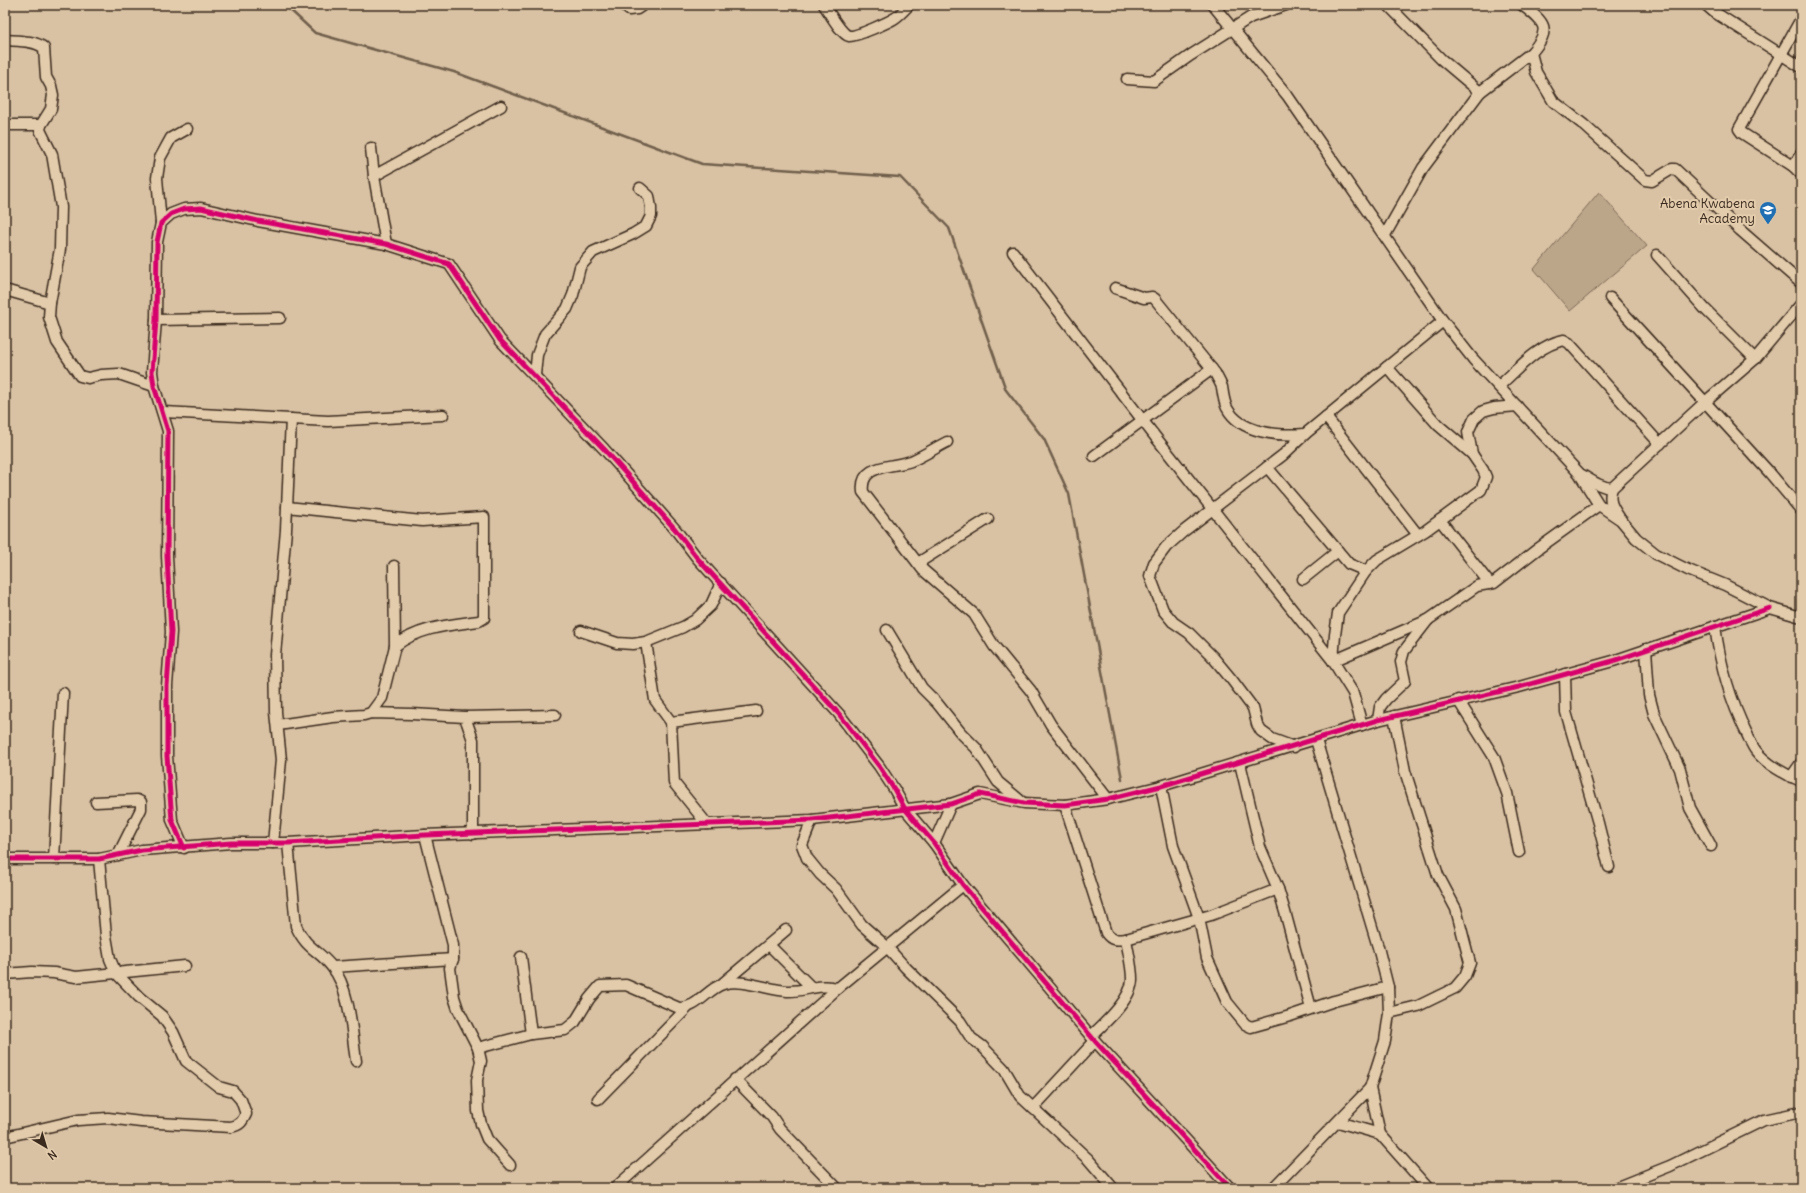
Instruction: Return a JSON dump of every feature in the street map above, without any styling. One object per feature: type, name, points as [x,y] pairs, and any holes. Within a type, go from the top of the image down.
[{"type":"street","points":[[623,5],[629,10],[637,9],[644,5]]},
{"type":"street","points":[[824,5],[834,21],[846,34],[850,36],[860,34],[895,18],[909,5]]},
{"type":"street","points":[[1213,5],[1287,94],[1443,321],[1474,359],[1579,474],[1599,505],[1621,520]]},
{"type":"street","points":[[1127,80],[1154,81],[1251,17],[1286,5]]},
{"type":"street","points":[[1388,5],[1441,59],[1480,92]]},
{"type":"street","points":[[1385,235],[1423,168],[1480,92],[1531,52],[1543,35],[1543,25],[1538,16],[1522,5]]},
{"type":"street","points":[[1706,5],[1714,12],[1801,67]]},
{"type":"street","points":[[1801,19],[1739,129],[1742,133],[1793,166],[1801,174]]},
{"type":"street","points":[[5,40],[32,43],[40,45],[44,48],[46,77],[53,95],[51,109],[41,124],[40,130],[52,154],[61,207],[60,249],[50,303],[49,317],[56,342],[80,376],[88,378],[101,375],[119,374],[154,386]]},
{"type":"street","points":[[1531,52],[1536,72],[1553,101],[1584,125],[1645,180],[1652,181],[1672,169],[1675,169],[1740,230],[1801,282]]},
{"type":"street","points":[[374,176],[501,106]]},
{"type":"street","points":[[5,125],[41,124]]},
{"type":"street","points":[[184,848],[172,820],[167,756],[167,686],[171,632],[167,556],[168,431],[164,412],[154,386],[152,372],[156,320],[157,242],[161,223],[157,178],[160,158],[171,138],[187,129]]},
{"type":"street","points":[[371,148],[374,176],[386,244]]},
{"type":"street","points":[[1793,166],[1801,154]]},
{"type":"street","points":[[535,375],[537,355],[545,334],[567,309],[573,295],[580,267],[593,252],[633,234],[646,226],[651,216],[652,208],[649,196],[640,188]]},
{"type":"street","points":[[161,223],[171,214],[184,209],[201,208],[258,221],[386,244],[449,264],[500,340],[535,375],[609,455],[848,725],[879,766],[905,809],[934,843],[963,886],[1093,1038],[1230,1188]]},
{"type":"street","points":[[1013,252],[1143,421],[1333,661],[1353,693],[1362,725]]},
{"type":"street","points":[[1657,255],[1705,309],[1755,360]]},
{"type":"street","points":[[1114,288],[1144,298],[1152,297],[1155,299],[1212,369],[1221,385],[1226,406],[1232,415],[1239,421],[1267,433],[1288,436],[1305,434]]},
{"type":"street","points":[[5,290],[50,303]]},
{"type":"street","points":[[1610,298],[1704,403],[1769,472],[1801,510]]},
{"type":"street","points":[[1801,304],[1755,360],[1704,403],[1612,488],[1610,495],[1610,503],[1621,520],[1636,538],[1656,554],[1688,570],[1725,585],[1770,608],[1801,617]]},
{"type":"street","points":[[156,320],[280,318]]},
{"type":"street","points":[[1294,747],[1272,739],[1261,731],[1257,724],[1253,708],[1232,680],[1194,637],[1173,622],[1163,610],[1150,576],[1154,563],[1166,547],[1212,508],[1283,455],[1305,434],[1443,321]]},
{"type":"street","points":[[1499,386],[1529,358],[1547,346],[1564,340],[1569,343],[1660,444]]},
{"type":"street","points":[[1333,661],[1338,613],[1366,571],[1377,560],[1440,520],[1481,490],[1485,484],[1486,477],[1483,470],[1472,454],[1438,425],[1387,367]]},
{"type":"street","points":[[1094,456],[1212,369]]},
{"type":"street","points":[[1472,454],[1468,432],[1474,419],[1483,411],[1494,408],[1517,406]]},
{"type":"street","points":[[164,412],[328,421],[442,415]]},
{"type":"street","points":[[1326,418],[1418,535]]},
{"type":"street","points":[[273,843],[281,760],[276,712],[275,655],[283,580],[291,419]]},
{"type":"street","points":[[947,442],[911,461],[877,468],[865,478],[862,483],[863,492],[905,549],[923,570],[974,614],[994,646],[1031,691],[1051,725],[1108,800]]},
{"type":"street","points":[[1267,467],[1349,564],[1366,571]]},
{"type":"street","points":[[1579,474],[1605,488],[1612,488]]},
{"type":"street","points":[[1333,661],[1428,620],[1478,586],[1490,584],[1498,580],[1539,548],[1599,505]]},
{"type":"street","points":[[287,507],[422,521],[484,517],[484,618],[479,621],[428,629],[395,646]]},
{"type":"street","points":[[918,563],[988,519]]},
{"type":"street","points":[[1440,520],[1490,584]]},
{"type":"street","points":[[1304,579],[1338,551]]},
{"type":"street","points":[[371,713],[382,698],[395,646],[394,566]]},
{"type":"street","points":[[581,631],[617,643],[633,644],[646,642],[684,627],[695,620],[711,605],[721,583]]},
{"type":"street","points":[[5,859],[99,859],[142,850],[184,848],[231,843],[288,843],[424,835],[812,820],[951,804],[980,794],[1024,803],[1065,805],[1108,800],[1294,747],[1378,720],[1458,700],[1519,687],[1565,674],[1646,650],[1770,608]]},
{"type":"street","points":[[1378,720],[1380,707],[1386,699],[1405,681],[1401,662],[1404,651],[1428,620]]},
{"type":"street","points":[[1715,626],[1727,686],[1742,724],[1756,750],[1762,757],[1791,777],[1801,781]]},
{"type":"street","points":[[887,630],[922,688],[937,702],[961,733],[976,748],[998,782],[1024,803]]},
{"type":"street","points":[[646,642],[655,700],[671,722],[674,783],[707,824]]},
{"type":"street","points":[[1646,650],[1649,695],[1654,714],[1680,769],[1690,808],[1711,846]]},
{"type":"street","points":[[1565,674],[1566,712],[1609,867]]},
{"type":"street","points":[[54,859],[63,693]]},
{"type":"street","points":[[1458,700],[1494,757],[1507,793],[1519,852]]},
{"type":"street","points":[[671,722],[756,711]]},
{"type":"street","points":[[278,725],[301,720],[364,715],[371,713],[465,717],[555,715]]},
{"type":"street","points":[[1389,1014],[1418,1006],[1455,988],[1465,976],[1470,963],[1456,910],[1438,875],[1405,771],[1394,716]]},
{"type":"street","points":[[465,717],[473,740],[473,834]]},
{"type":"street","points":[[1273,1188],[1370,1088],[1385,1041],[1389,1014],[1388,987],[1378,947],[1316,740]]},
{"type":"street","points":[[1240,763],[1260,847],[1278,889],[1311,1008]]},
{"type":"street","points":[[1791,777],[1801,763]]},
{"type":"street","points":[[1161,786],[1173,846],[1199,918],[1207,958],[1227,1002],[1245,1024],[1251,1027],[1290,1016],[1311,1008],[1388,987]]},
{"type":"street","points":[[96,802],[137,800],[141,802],[141,809],[118,855]]},
{"type":"street","points":[[934,843],[951,804]]},
{"type":"street","points":[[1065,805],[1106,933],[1110,938],[1115,940],[1126,939],[1199,918],[1278,889]]},
{"type":"street","points":[[812,820],[802,845],[807,858],[836,889],[862,925],[887,947],[905,968],[960,1021],[971,1038],[1004,1069],[1020,1096],[1088,1159],[1113,1188]]},
{"type":"street","points":[[424,835],[453,945],[453,959],[450,968],[454,997],[458,1009],[478,1048],[481,1061],[477,1080],[478,1111],[481,1124],[488,1139],[510,1165]]},
{"type":"street","points":[[288,843],[296,926],[301,937],[310,948],[333,967],[342,984],[348,1008],[356,1062]]},
{"type":"street","points":[[5,1137],[78,1120],[108,1118],[141,1122],[231,1127],[242,1122],[246,1114],[241,1100],[233,1091],[219,1087],[186,1061],[173,1032],[162,1016],[138,997],[116,973],[110,959],[106,936],[99,859]]},
{"type":"street","points":[[615,1188],[838,988],[963,886]]},
{"type":"street","points":[[598,1099],[687,1008],[722,984],[786,930]]},
{"type":"street","points":[[1033,1108],[1108,1020],[1130,991],[1132,980],[1126,939]]},
{"type":"street","points":[[769,945],[811,987]]},
{"type":"street","points":[[521,957],[531,1034]]},
{"type":"street","points":[[333,967],[453,959]]},
{"type":"street","points":[[5,974],[32,972],[54,973],[76,978],[185,966]]},
{"type":"street","points":[[722,984],[732,981],[786,991],[826,985],[838,988]]},
{"type":"street","points":[[478,1048],[531,1034],[565,1030],[575,1022],[589,999],[600,986],[626,985],[679,1008],[687,1008]]},
{"type":"street","points":[[735,1079],[772,1117],[780,1129],[807,1159],[837,1188]]},
{"type":"street","points":[[1370,1088],[1380,1134],[1428,1188]]},
{"type":"street","points":[[1615,1188],[1670,1166],[1764,1120],[1801,1112]]},
{"type":"street","points":[[1338,1122],[1380,1134]]},
{"type":"shaded area","points":[[1599,192],[1647,246],[1570,311],[1534,269]]},
{"type":"waterway","points":[[285,5],[315,33],[454,72],[702,164],[900,177],[949,228],[1006,390],[1044,439],[1069,494],[1122,779]]},
{"type":"cycle path","points":[[184,848],[172,820],[167,756],[167,686],[171,632],[167,556],[168,431],[154,386],[152,372],[156,320],[157,242],[161,223],[171,214],[184,209],[201,208],[258,221],[386,244],[449,264],[500,340],[604,449],[675,529],[698,559],[839,714],[879,766],[905,809],[934,843],[963,885],[1095,1041],[1230,1188]]},
{"type":"cycle path","points":[[5,859],[99,859],[142,850],[231,843],[288,843],[425,835],[812,820],[951,804],[980,794],[1024,803],[1065,805],[1108,799],[1161,786],[1378,720],[1519,687],[1613,661],[1770,608]]},
{"type":"place","name":"Abena Kwabena Academy","points":[[1768,225]]}]
